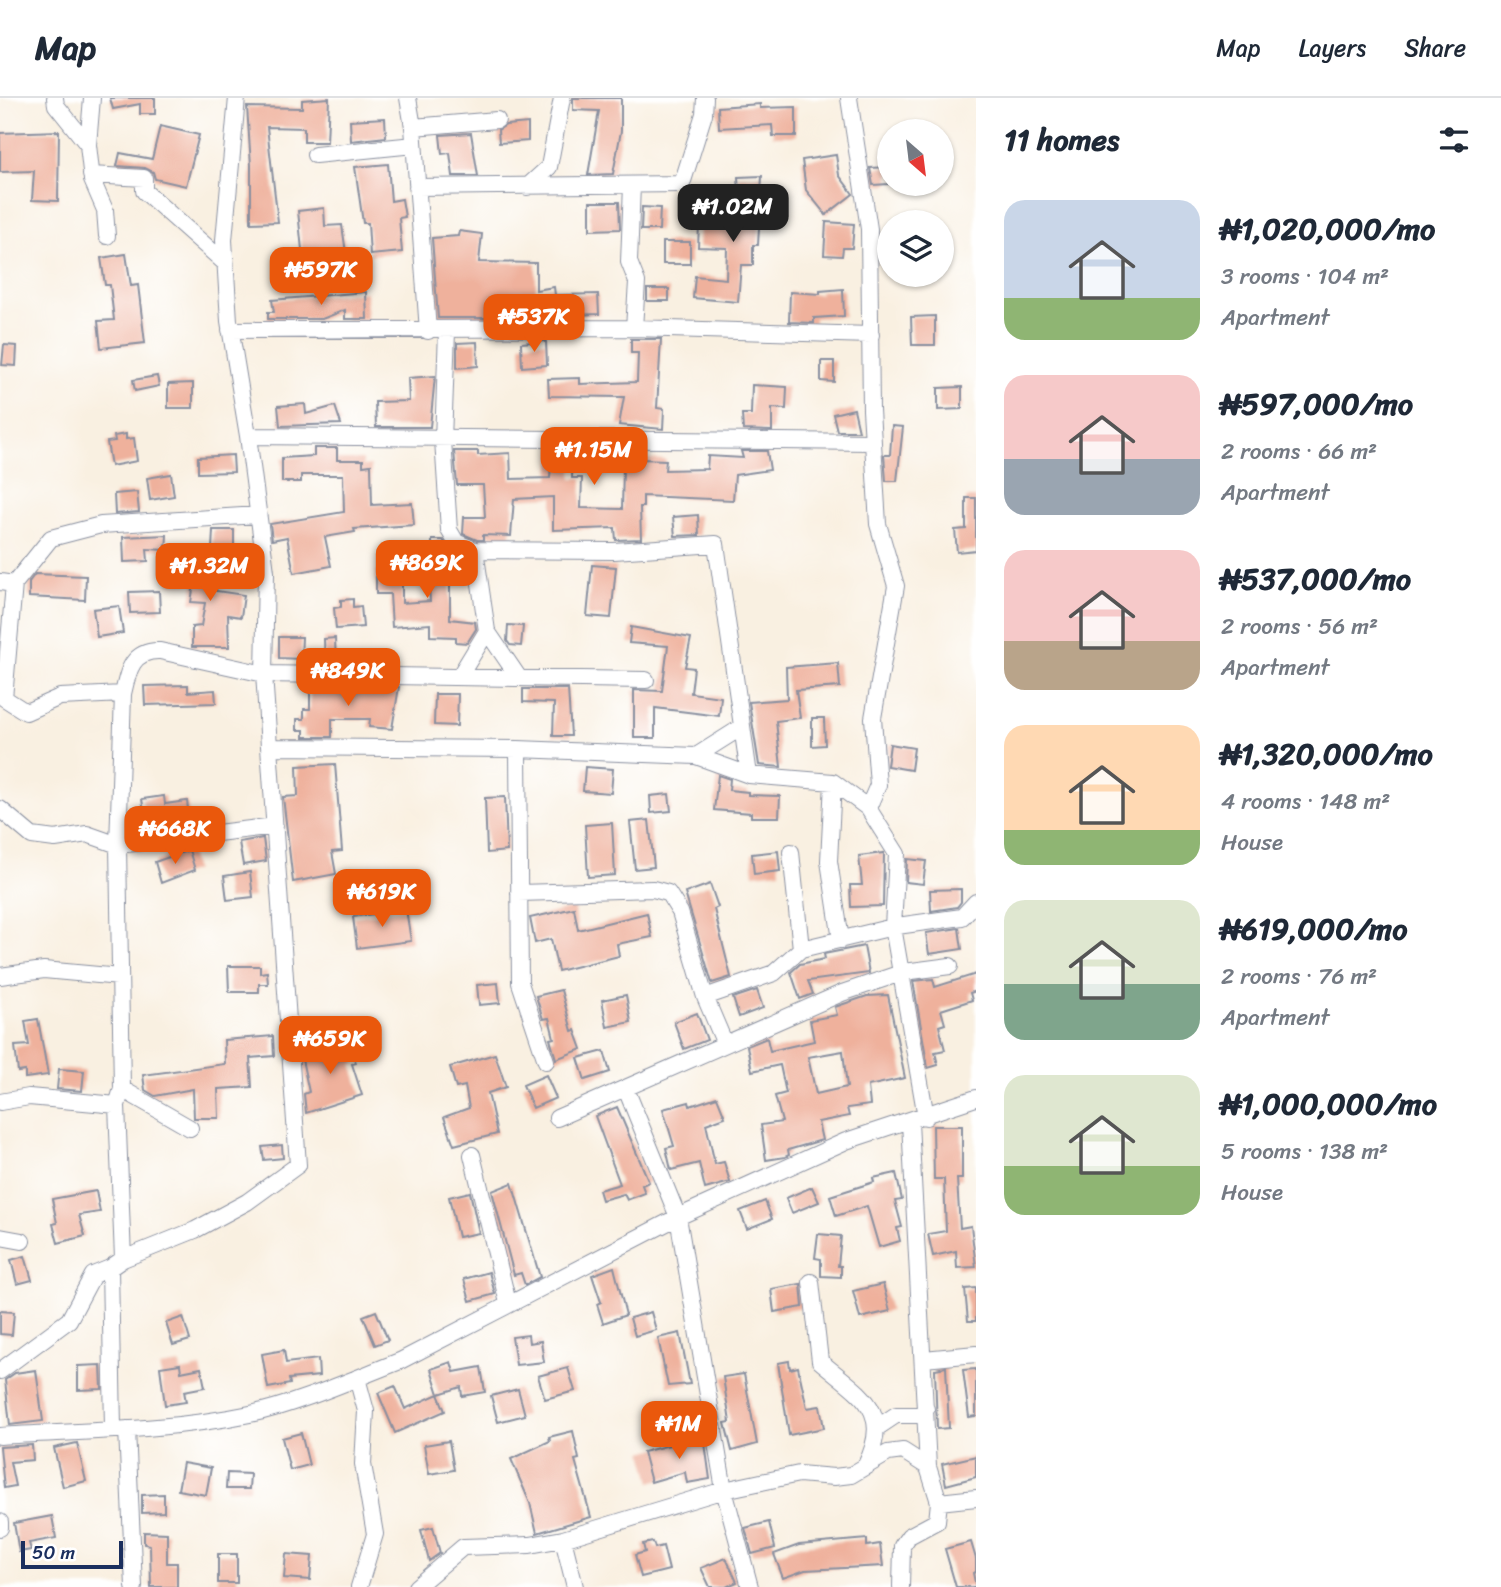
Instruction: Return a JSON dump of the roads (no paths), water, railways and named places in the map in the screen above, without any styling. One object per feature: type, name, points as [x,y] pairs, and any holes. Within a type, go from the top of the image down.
[{"type":"street","points":[[55,98],[56,105],[88,145]]},
{"type":"street","points":[[92,98],[88,145],[92,175],[105,210],[107,236]]},
{"type":"street","points":[[0,1371],[69,1320],[93,1275],[195,1230],[237,1207],[298,1165],[264,674],[266,572],[248,436],[230,330],[225,263],[224,240],[237,98]]},
{"type":"street","points":[[408,98],[413,127],[428,331]]},
{"type":"street","points":[[527,187],[549,167],[562,98]]},
{"type":"street","points":[[418,187],[682,184],[704,114],[705,98]]},
{"type":"street","points":[[849,98],[869,229],[873,442],[878,524],[895,586],[873,718],[878,785],[868,808]]},
{"type":"street","points":[[413,127],[497,120]]},
{"type":"street","points":[[316,155],[414,145]]},
{"type":"street","points":[[92,175],[144,178],[144,191],[225,263]]},
{"type":"street","points":[[632,185],[629,262],[637,282],[634,328]]},
{"type":"street","points":[[230,330],[634,328],[871,335]]},
{"type":"street","points":[[447,331],[443,440],[449,530],[456,542],[475,550],[614,551],[716,544],[749,775]]},
{"type":"street","points":[[248,436],[443,440],[873,442]]},
{"type":"street","points":[[123,694],[60,697],[26,712],[4,698],[7,583],[51,538],[101,525],[258,515]]},
{"type":"street","points":[[475,550],[487,631],[519,678]]},
{"type":"street","points":[[459,677],[487,631]]},
{"type":"street","points":[[134,1587],[120,1429],[116,1264],[117,1105],[122,1089],[118,845],[123,694],[132,663],[147,650],[193,657],[264,674],[646,680]]},
{"type":"street","points":[[696,756],[742,727]]},
{"type":"street","points":[[270,747],[518,749],[696,756],[749,775],[833,782],[868,808],[897,854],[893,927],[926,1117]]},
{"type":"street","points":[[518,749],[520,983],[546,1061]]},
{"type":"street","points":[[833,782],[829,861],[841,940]]},
{"type":"street","points":[[0,809],[32,836],[55,839],[87,834],[118,845],[275,825]]},
{"type":"street","points":[[791,852],[801,949]]},
{"type":"street","points":[[519,893],[653,889],[668,893],[680,912],[705,998],[724,1044]]},
{"type":"street","points":[[705,998],[774,973],[801,949],[893,927],[962,917],[976,902]]},
{"type":"street","points":[[556,1118],[842,993],[900,973],[950,967]]},
{"type":"street","points":[[0,976],[44,970],[120,977]]},
{"type":"street","points":[[122,1089],[190,1128]]},
{"type":"street","points":[[626,1089],[678,1217],[724,1490],[750,1587]]},
{"type":"street","points":[[0,1102],[29,1097],[117,1105]]},
{"type":"street","points":[[0,1436],[120,1429],[252,1414],[357,1378],[400,1361],[678,1217],[846,1142],[976,1098]]},
{"type":"street","points":[[901,1587],[902,1546],[909,1536],[937,1521],[939,1502],[928,1467],[910,1122]]},
{"type":"street","points":[[472,1155],[508,1303]]},
{"type":"street","points":[[0,1237],[22,1241]]},
{"type":"street","points":[[811,1282],[820,1361],[863,1396],[875,1412],[878,1427],[876,1441],[864,1469]]},
{"type":"street","points":[[924,1359],[976,1354]]},
{"type":"street","points":[[357,1378],[366,1411],[363,1464],[374,1534],[359,1587]]},
{"type":"street","points":[[878,1427],[896,1415],[919,1415],[926,1409]]},
{"type":"street","points":[[416,1587],[463,1547],[530,1545],[564,1539],[724,1490],[799,1474],[834,1477],[864,1469],[888,1453],[903,1451],[928,1467]]},
{"type":"street","points":[[939,1502],[976,1498]]},
{"type":"street","points":[[0,1522],[0,1528]]},
{"type":"street","points":[[564,1539],[575,1587]]}]
